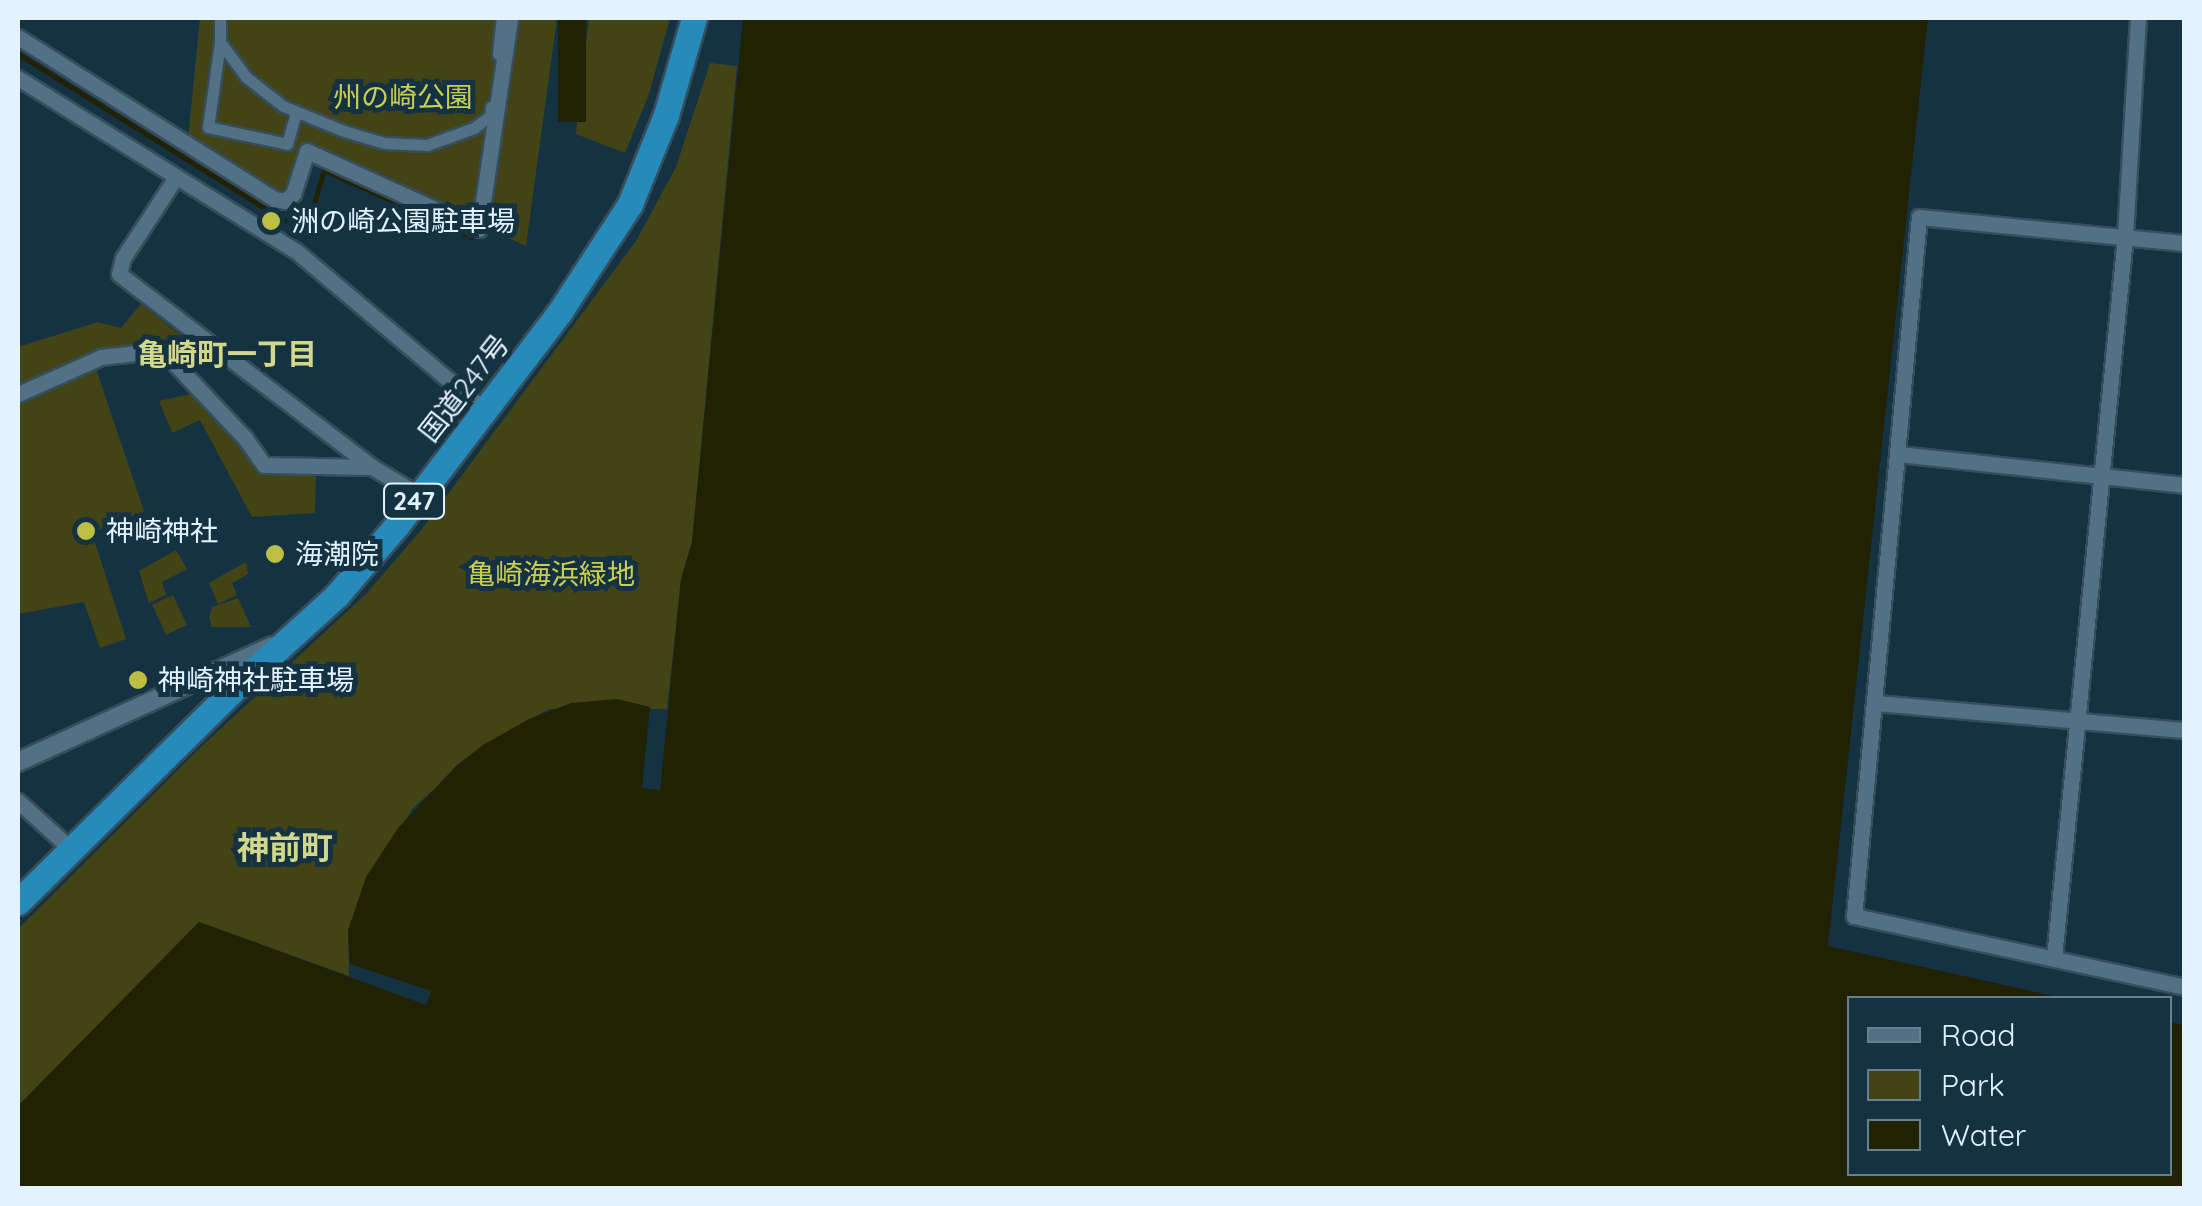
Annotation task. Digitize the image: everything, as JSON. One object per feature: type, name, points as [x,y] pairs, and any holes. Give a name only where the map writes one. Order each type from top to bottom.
[{"type":"highway","name":"国道247号","points":[[18,902],[337,595],[559,313],[630,204],[666,115],[694,18]]},
{"type":"street","points":[[220,18],[208,127],[288,144],[296,112]]},
{"type":"street","points":[[220,42],[246,77],[315,125],[394,144],[440,142],[474,128],[490,116],[502,18]]},
{"type":"street","points":[[18,37],[135,118],[280,201],[293,194],[307,150],[478,229],[510,18]]},
{"type":"street","points":[[2054,958],[2124,236],[2138,18]]},
{"type":"street","points":[[18,78],[296,251],[484,410]]},
{"type":"street","points":[[122,142],[135,118]]},
{"type":"street","points":[[176,177],[124,258],[120,274],[372,467],[418,495]]},
{"type":"street","points":[[2184,243],[1920,217],[1854,916],[2184,987]]},
{"type":"street","points":[[18,394],[101,357],[162,350],[245,438],[264,465],[372,467]]},
{"type":"street","points":[[1899,454],[2184,484]]},
{"type":"street","points":[[18,762],[286,640]]},
{"type":"street","points":[[1876,703],[2184,730]]},
{"type":"street","points":[[18,802],[72,850]]},
{"type":"green space","name":"州の崎公園","points":[[200,18],[557,18],[526,246],[302,144],[289,186],[277,193],[188,139]]},
{"type":"green space","points":[[589,18],[670,18],[649,94],[625,153],[576,134]]},
{"type":"green space","name":"亀崎海浜緑地","points":[[710,63],[737,66],[692,542],[681,579],[667,709],[549,709],[483,745],[412,809],[348,930],[349,976],[199,922],[18,1106],[18,929],[203,745],[366,594],[422,529],[636,241],[676,167]]},
{"type":"green space","points":[[141,304],[192,344],[177,353],[145,345],[18,386],[18,347],[98,322],[121,328]]},
{"type":"green space","name":"神崎神社","points":[[96,369],[144,511],[92,533],[126,639],[100,648],[84,602],[18,614],[18,405]]},
{"type":"green space","points":[[195,393],[263,473],[316,474],[315,513],[252,517],[200,420],[172,433],[159,401]]},
{"type":"green space","points":[[176,550],[187,569],[162,582],[166,595],[149,603],[139,571]]},
{"type":"green space","points":[[246,562],[248,574],[232,583],[237,595],[218,604],[209,583]]},
{"type":"green space","points":[[173,595],[187,625],[166,635],[152,605]]},
{"type":"green space","points":[[238,598],[251,627],[212,627],[212,607]]},
{"type":"water","points":[[558,18],[586,18],[586,122],[558,122]]},
{"type":"water","points":[[743,18],[1928,18],[1828,946],[2054,996],[1847,996],[1847,1176],[2172,1176],[2172,1022],[2184,1025],[2184,1188],[18,1188],[18,1106],[199,922],[426,1005],[431,991],[350,964],[348,930],[366,877],[398,828],[456,766],[483,745],[529,719],[571,703],[617,699],[650,707],[642,788],[660,790],[681,579],[692,542]]},
{"type":"waterway","points":[[18,54],[284,220]]},
{"type":"waterway","points":[[302,228],[306,231],[324,170],[472,237]]},
{"type":"place","name":"洲の崎公園駐車場","points":[[271,221]]},
{"type":"place","name":"神崎神社","points":[[86,531]]},
{"type":"place","name":"海潮院","points":[[275,554]]},
{"type":"place","name":"神崎神社駐車場","points":[[138,680]]},
{"type":"district","name":"亀崎町一丁目","points":[[227,354]]},
{"type":"district","name":"神前町","points":[[285,847]]}]
